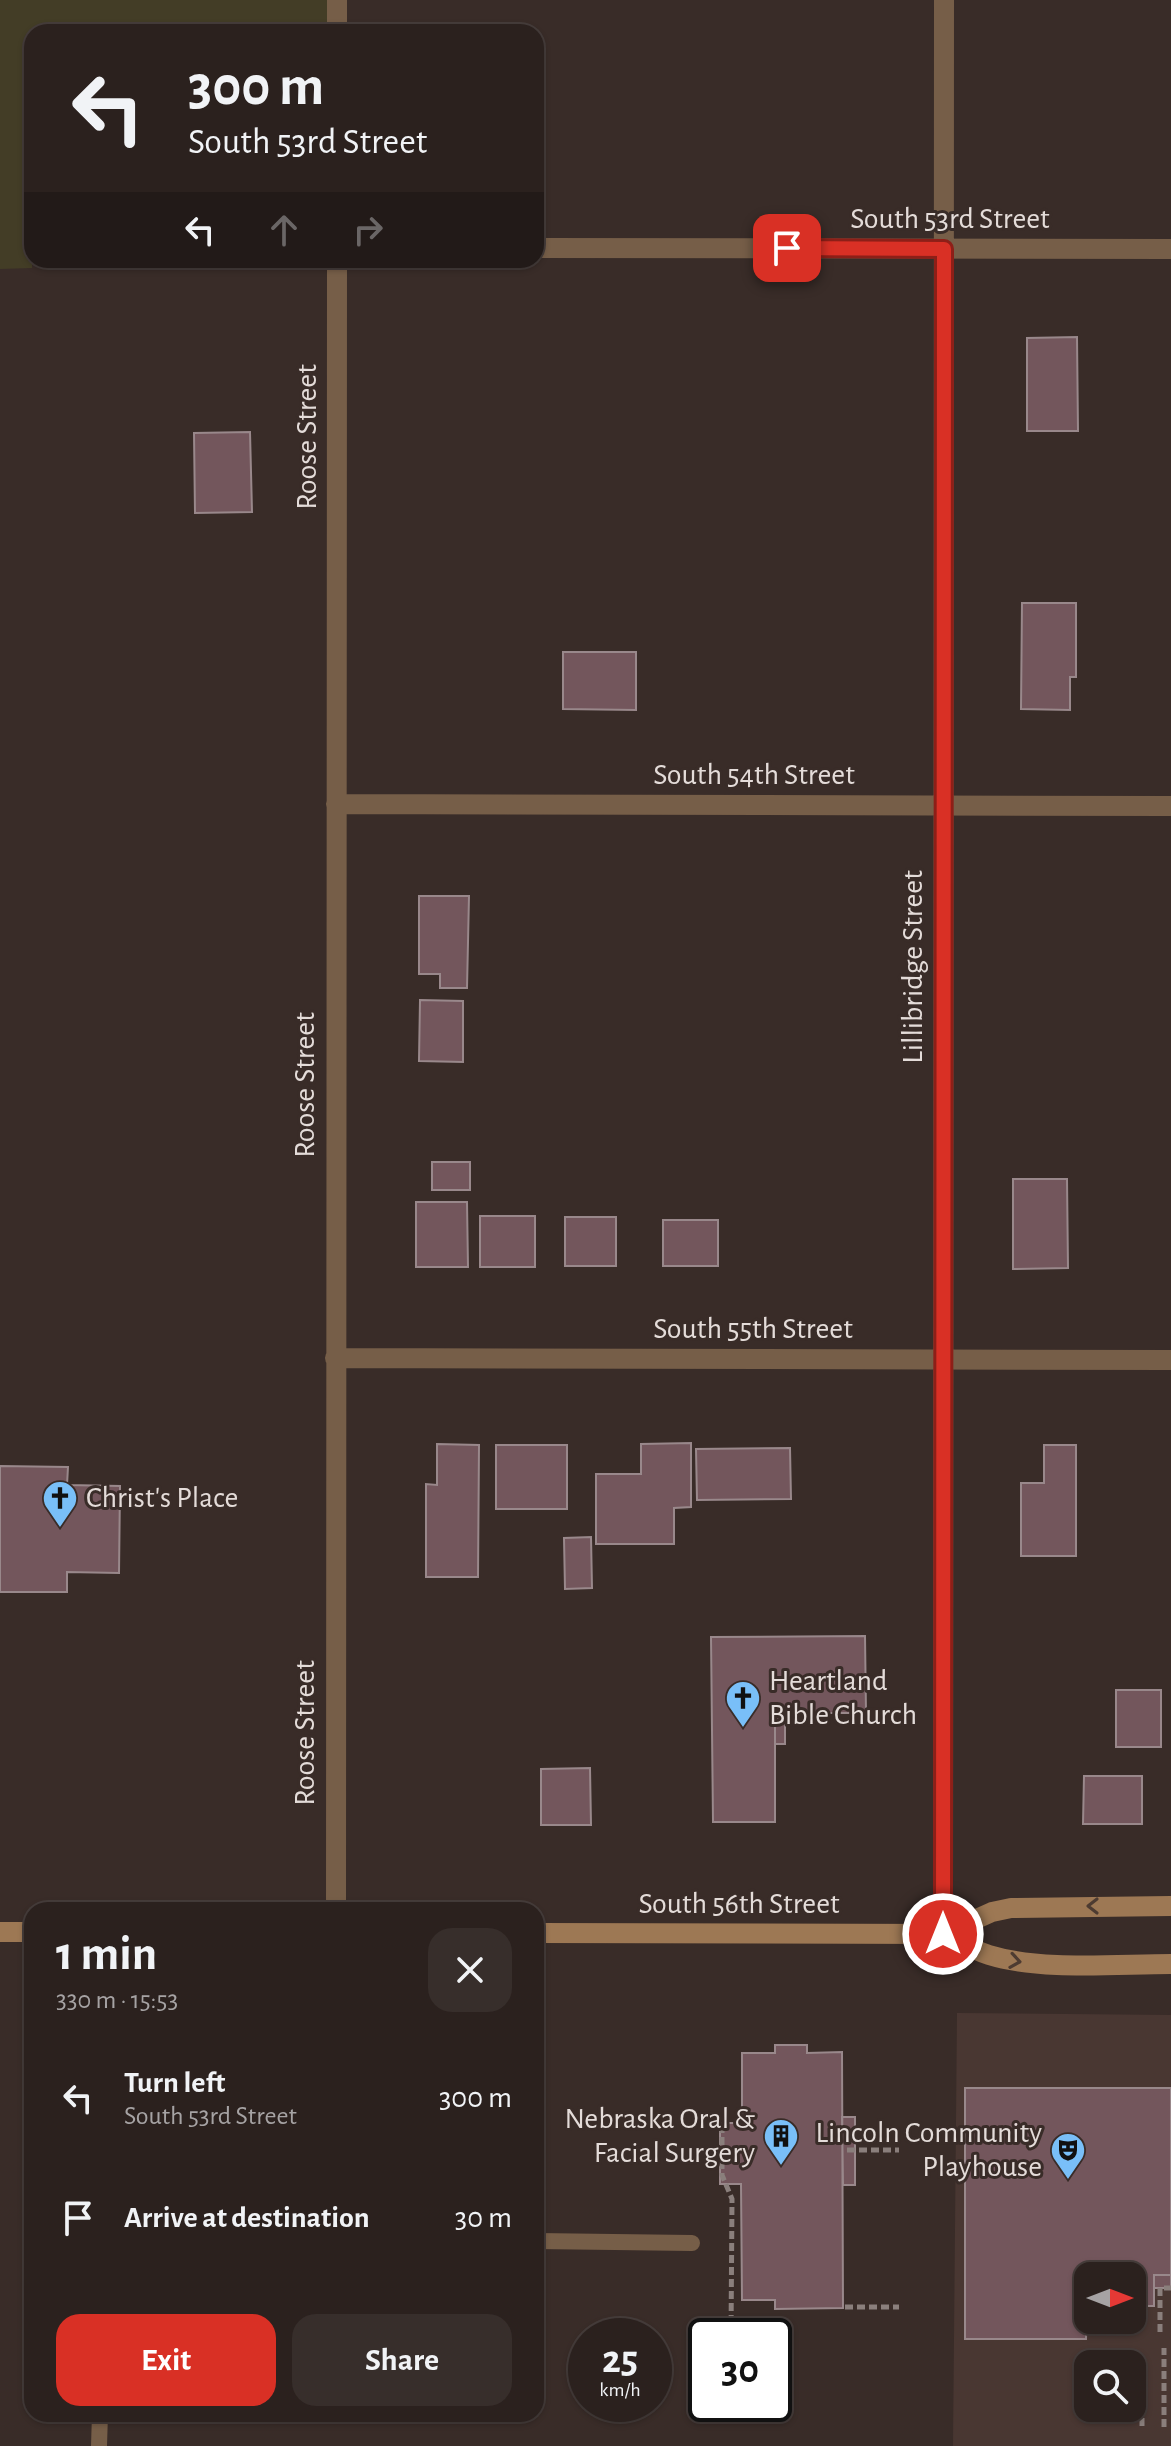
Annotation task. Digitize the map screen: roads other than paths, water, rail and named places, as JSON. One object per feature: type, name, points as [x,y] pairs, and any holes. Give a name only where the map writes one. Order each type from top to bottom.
[{"type":"main road","name":"South 56th Street","points":[[544,1933],[943,1934],[992,1912],[1011,1908],[1171,1906]]},
{"type":"main road","points":[[0,1932],[24,1932]]},
{"type":"main road","name":"South 56th Street","points":[[943,1934],[986,1954],[1011,1961],[1171,1964]]},
{"type":"street","points":[[337,0],[337,24]]},
{"type":"street","name":"Lillibridge Street","points":[[943,1934],[944,0]]},
{"type":"street","name":"South 53rd Street","points":[[544,248],[1171,249]]},
{"type":"street","name":"Roose Street","points":[[336,1902],[337,268]]},
{"type":"street","name":"South 54th Street","points":[[336,804],[1171,806]]},
{"type":"street","name":"South 55th Street","points":[[335,1358],[1171,1360]]},
{"type":"lane","points":[[544,2241],[692,2243]]},
{"type":"lane","points":[[99,2446],[100,2422]]},
{"type":"place","name":"Christ's Place","points":[[60,1529]]},
{"type":"place","name":"Heartland Bible Church","points":[[743,1729]]},
{"type":"place","name":"Nebraska Oral & Facial Surgery","points":[[781,2167]]},
{"type":"place","name":"Lincoln Community Playhouse","points":[[1068,2181]]}]
